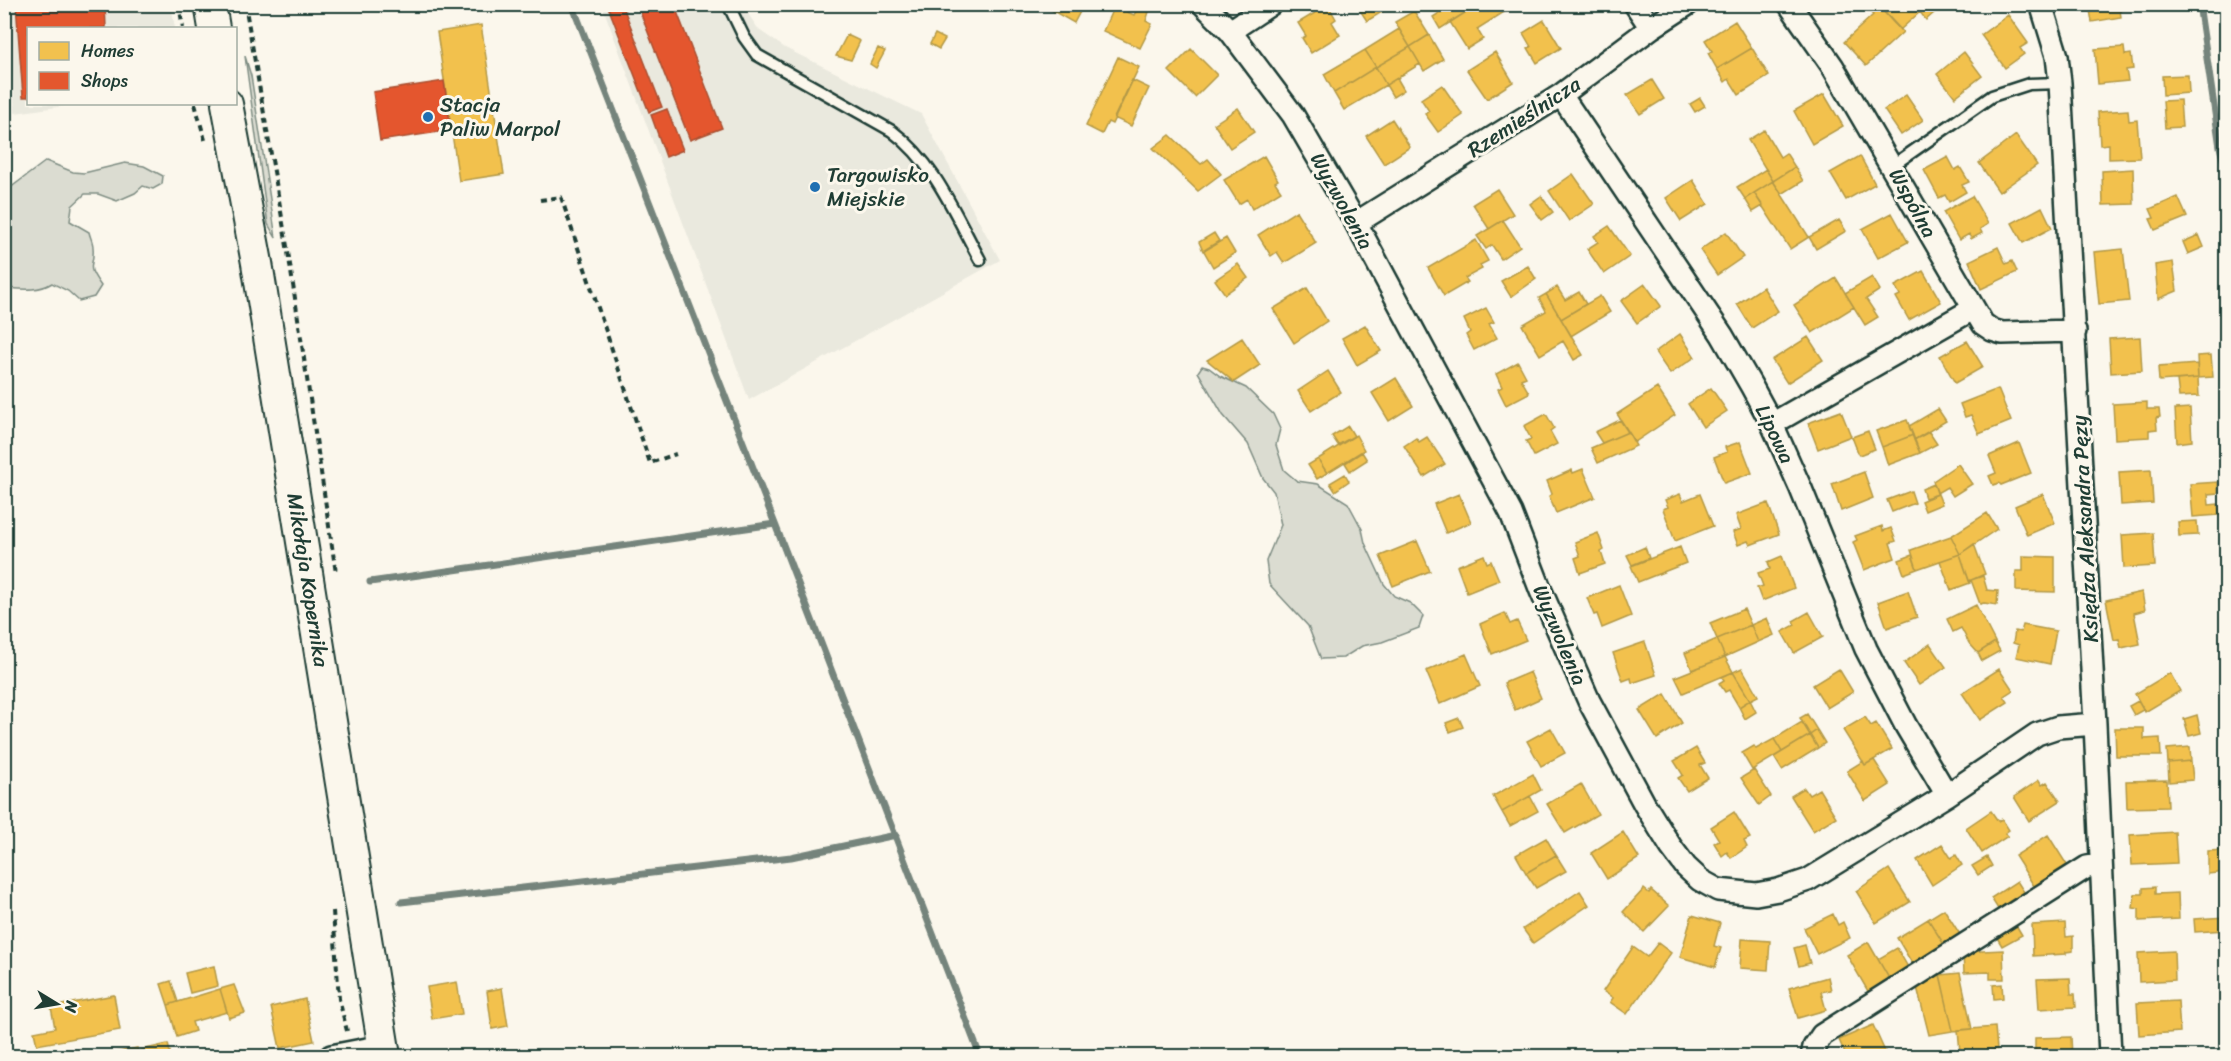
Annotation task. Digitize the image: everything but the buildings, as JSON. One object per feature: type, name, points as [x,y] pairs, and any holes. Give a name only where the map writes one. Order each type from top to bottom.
[{"type":"main road","points":[[210,4],[214,27]]},
{"type":"main road","name":"Mikołaja Kopernika","points":[[227,105],[259,274],[384,1051]]},
{"type":"street","name":"Wyzwolenia","points":[[1203,4],[1230,31],[1293,115],[1356,223],[1511,513],[1541,591],[1589,701],[1645,805],[1686,867],[1700,880],[1718,890],[1756,894],[1778,890],[1808,880],[1947,795],[2037,734],[2058,727],[2096,724]]},
{"type":"street","points":[[1230,31],[1271,4]]},
{"type":"street","points":[[1635,4],[1651,28]]},
{"type":"street","name":"Rzemieślnicza","points":[[1356,223],[1562,95],[1651,28],[1688,4]]},
{"type":"street","name":"Wspólna","points":[[1789,4],[1833,67],[1983,324],[2002,333],[2075,331]]},
{"type":"street","name":"Księdza Aleksandra Pęzy","points":[[2041,4],[2057,56],[2060,83],[2096,724],[2110,1056]]},
{"type":"street","name":"Lipowa","points":[[1562,95],[1722,335],[1772,424],[1866,649],[1906,726],[1947,795]]},
{"type":"street","points":[[1772,424],[1973,309]]},
{"type":"street","points":[[1812,1056],[1814,1047],[1822,1035],[2086,867],[2101,865]]},
{"type":"street","points":[[331,1056],[384,1051]]},
{"type":"lane","points":[[728,4],[744,37],[756,55],[892,131],[909,144],[940,186],[980,260]]},
{"type":"lane","points":[[1892,166],[1992,96],[2029,84],[2060,83]]},
{"type":"path","points":[[179,4],[183,27]]},
{"type":"path","points":[[245,4],[289,258],[337,584]]},
{"type":"path","points":[[540,200],[561,197],[650,463],[676,454]]},
{"type":"shaded area","points":[[7,5],[171,5],[175,27],[27,27],[27,105],[71,105],[15,113]]},
{"type":"shaded area","name":"Targowisko Miejskie","points":[[602,5],[742,5],[759,30],[785,48],[921,114],[1000,260],[749,400]]},
{"type":"shaded area","points":[[245,56],[251,76],[276,238],[268,224]]},
{"type":"shaded area","points":[[46,161],[73,172],[84,173],[125,163],[144,166],[163,176],[162,184],[153,189],[143,186],[135,193],[117,201],[98,194],[85,194],[72,206],[70,221],[89,232],[93,243],[91,266],[101,286],[94,297],[79,301],[68,291],[52,283],[35,289],[5,288],[5,188],[10,188]]},
{"type":"shaded area","points":[[1202,366],[1246,388],[1273,414],[1280,429],[1276,445],[1284,470],[1297,481],[1318,484],[1348,503],[1362,529],[1365,543],[1384,584],[1394,596],[1410,603],[1423,616],[1419,628],[1382,642],[1362,646],[1343,658],[1321,659],[1308,626],[1269,584],[1266,561],[1281,525],[1274,492],[1263,478],[1248,444],[1223,415],[1198,372]]},
{"type":"waterway","points":[[572,4],[980,1056]]},
{"type":"waterway","points":[[2199,4],[2220,147],[2226,171]]},
{"type":"waterway","points":[[370,582],[775,524]]},
{"type":"waterway","points":[[401,902],[791,857],[896,835]]},
{"type":"place","name":"Stacja Paliw Marpol","points":[[428,117]]},
{"type":"place","name":"Targowisko Miejskie","points":[[815,187]]}]
